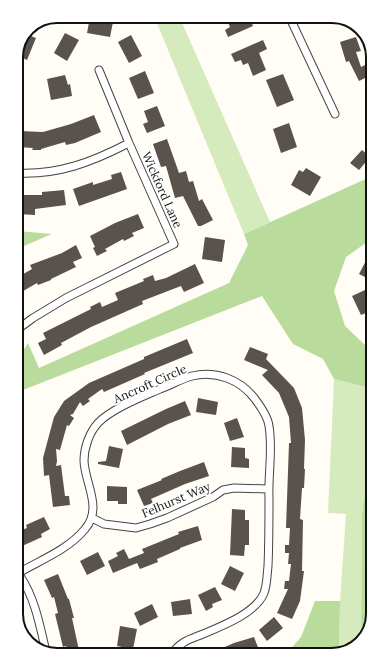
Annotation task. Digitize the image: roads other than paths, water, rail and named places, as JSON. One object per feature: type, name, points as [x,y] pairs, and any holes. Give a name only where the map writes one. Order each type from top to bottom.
[{"type":"street","points":[[292,23],[336,114]]},
{"type":"street","name":"Wickford Lane","points":[[23,325],[66,298],[174,244],[100,70]]},
{"type":"street","points":[[23,173],[36,174],[56,171],[102,157],[130,143]]},
{"type":"street","name":"Ancroft Circle","points":[[92,518],[91,491],[84,461],[85,450],[89,436],[97,424],[108,414],[164,387],[193,376],[210,375],[225,377],[237,382],[250,392],[262,408],[269,425],[270,446],[268,489],[268,558],[267,581],[264,593],[257,604],[244,614],[218,628],[176,646],[175,648]]},
{"type":"street","name":"Felhurst Way","points":[[92,518],[104,524],[136,528],[166,518],[213,497],[223,490],[234,488],[268,489]]},
{"type":"street","points":[[23,570],[64,547],[78,537],[92,518]]},
{"type":"street","points":[[23,580],[27,586],[39,620],[45,645]]}]
